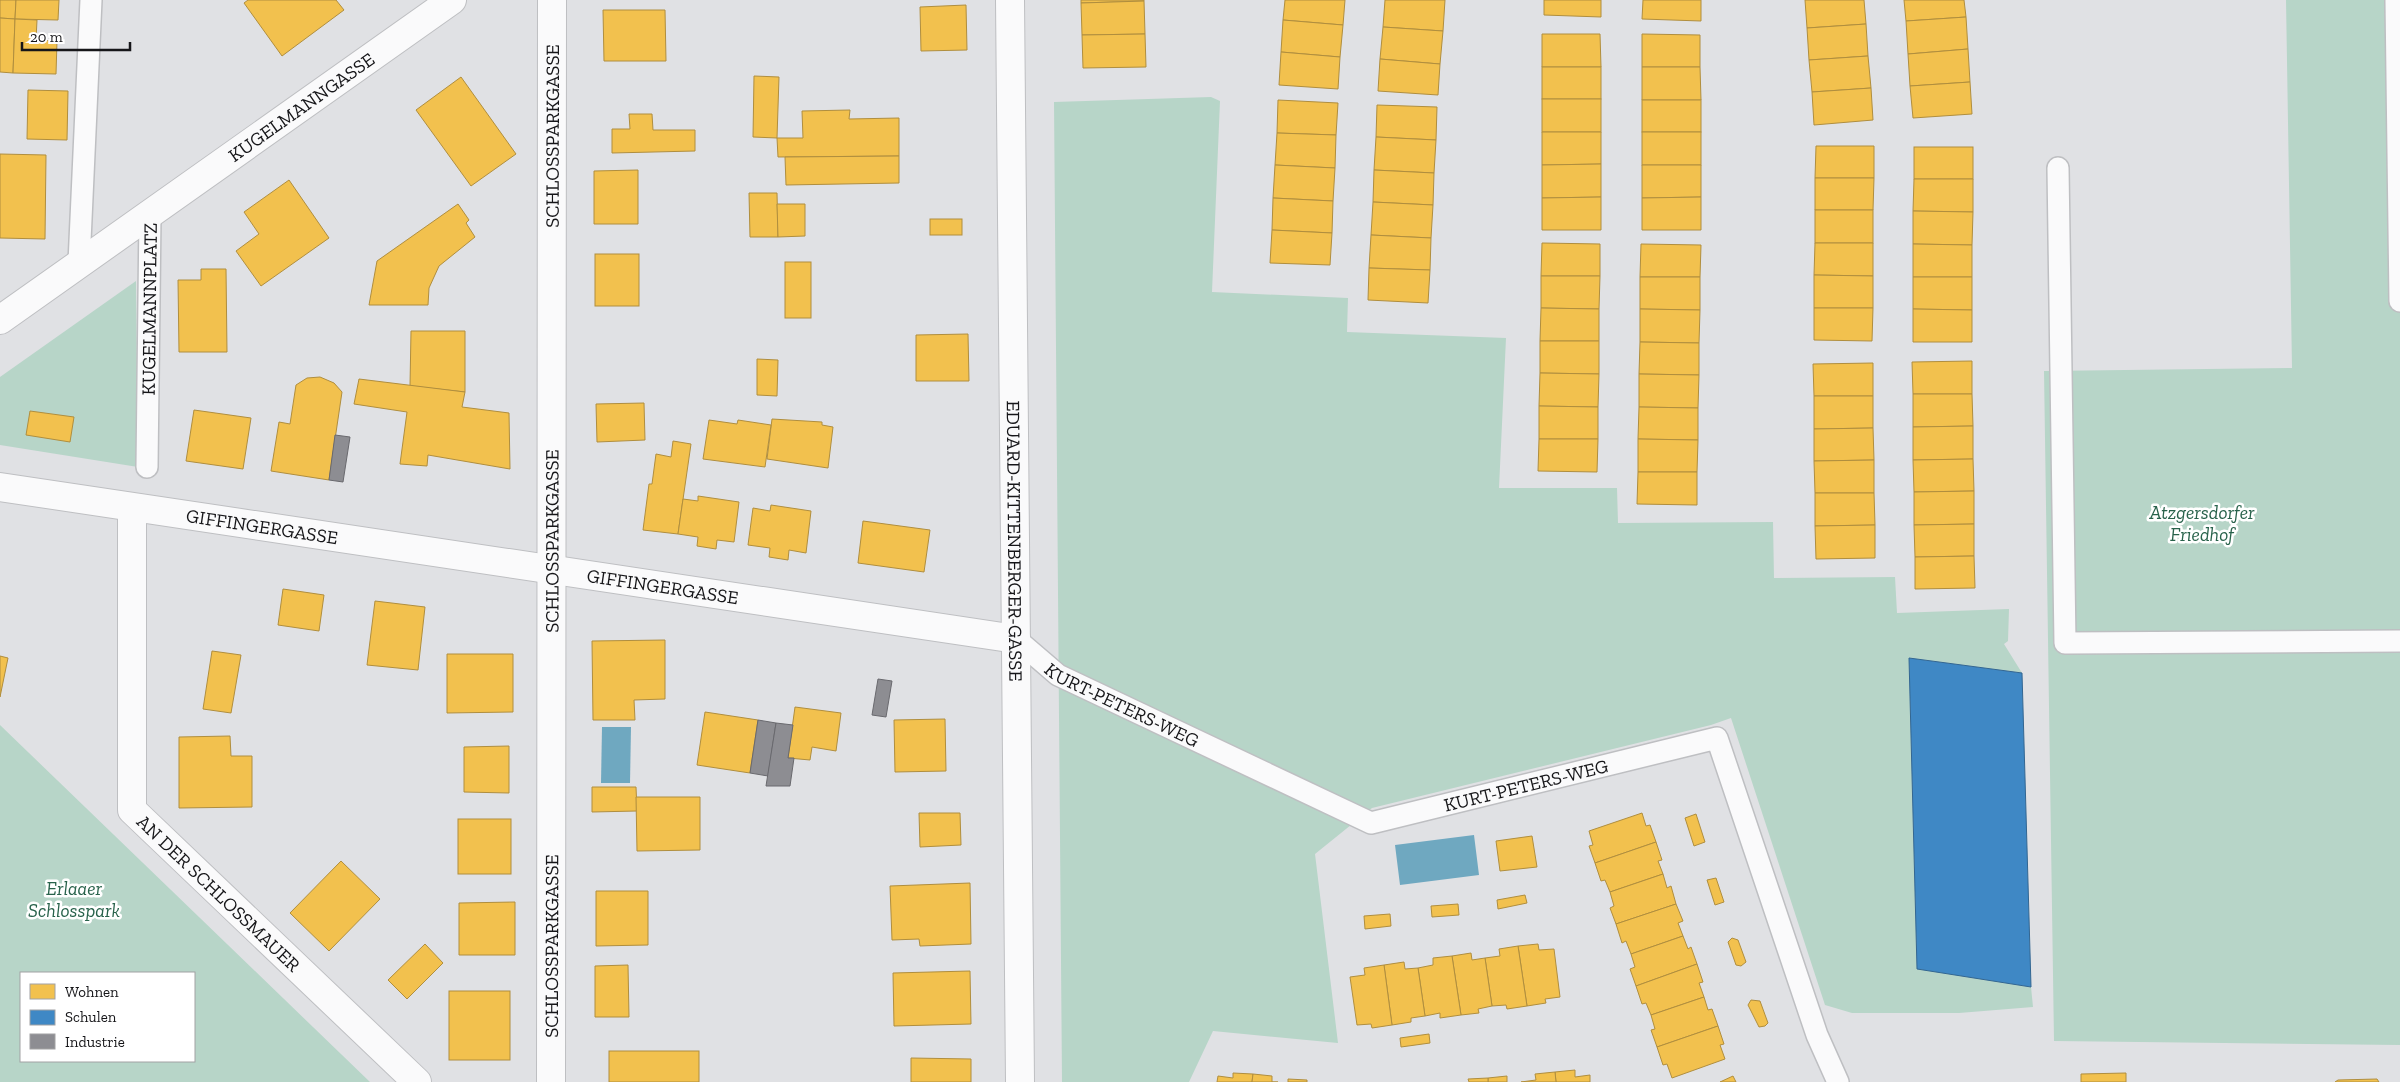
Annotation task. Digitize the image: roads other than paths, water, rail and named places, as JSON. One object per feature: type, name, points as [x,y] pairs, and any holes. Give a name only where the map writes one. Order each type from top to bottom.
[{"type":"street","name":"KUGELMANNGASSE","points":[[150,215],[452,0]]},
{"type":"street","name":"SCHLOSSPARKGASSE","points":[[551,1082],[553,570],[552,0]]},
{"type":"street","name":"EDUARD-KITTENBERGER-GASSE","points":[[1010,0],[1020,1082]]},
{"type":"street","name":"KUGELMANNPLATZ","points":[[0,320],[78,263],[150,215]]},
{"type":"street","points":[[0,487],[132,508]]},
{"type":"street","name":"GIFFINGERGASSE","points":[[132,508],[1016,639]]},
{"type":"street","name":"AN DER SCHLOSSMAUER","points":[[132,508],[132,810],[417,1082]]},
{"type":"lane","points":[[78,263],[91,0]]},
{"type":"lane","points":[[2396,0],[2400,301]]},
{"type":"lane","points":[[2058,168],[2065,643],[2400,642]]},
{"type":"lane","name":"KUGELMANNPLATZ","points":[[147,467],[150,215]]},
{"type":"lane","name":"KURT-PETERS-WEG","points":[[1016,639],[1058,675],[1371,823],[1717,738],[1817,1035],[1838,1082]]},
{"type":"water","points":[[602,727],[631,727],[630,783],[601,783]]},
{"type":"water","points":[[1474,835],[1479,875],[1400,885],[1395,845]]},
{"type":"park label","name":"Atzgersdorfer Friedhof","points":[[2202,523]]},
{"type":"park label","name":"Erlaaer Schlosspark","points":[[74,899]]}]
